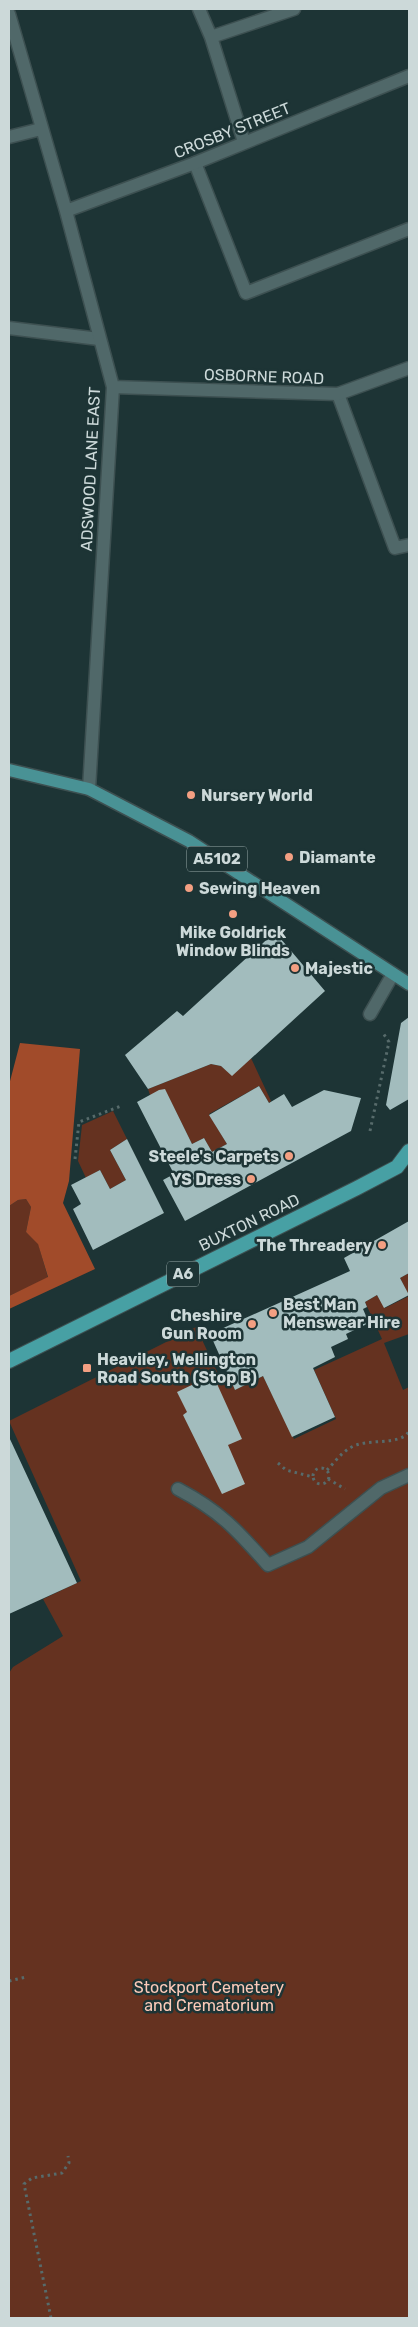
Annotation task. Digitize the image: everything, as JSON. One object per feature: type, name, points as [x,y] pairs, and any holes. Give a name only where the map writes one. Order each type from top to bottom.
[{"type":"highway","name":"BUXTON ROAD","points":[[9,1361],[403,1166],[409,1152]]},
{"type":"main road","name":"A5102","points":[[9,770],[89,790],[189,841],[409,984]]},
{"type":"street","points":[[199,9],[211,37],[244,142]]},
{"type":"street","points":[[211,37],[294,9]]},
{"type":"street","name":"ADSWOOD LANE EAST","points":[[9,14],[66,211],[113,387],[89,790]]},
{"type":"street","name":"CROSBY STREET","points":[[66,211],[195,163],[409,76]]},
{"type":"street","points":[[9,138],[41,129]]},
{"type":"street","points":[[195,163],[246,293],[409,229]]},
{"type":"street","points":[[9,328],[99,339]]},
{"type":"street","name":"OSBORNE ROAD","points":[[113,387],[338,394],[409,368]]},
{"type":"street","points":[[338,394],[395,548],[409,545]]},
{"type":"street","points":[[370,1014],[393,974]]},
{"type":"street","points":[[178,1489],[207,1505],[239,1531],[268,1566],[308,1546],[381,1488],[409,1475]]},
{"type":"path","points":[[370,1014],[389,1042],[370,1131]]},
{"type":"path","points":[[75,1159],[79,1122],[121,1106]]},
{"type":"path","points":[[327,1470],[349,1448],[377,1440],[403,1438],[409,1431]]},
{"type":"path","points":[[278,1464],[286,1470],[313,1477],[317,1483],[323,1484],[329,1478],[327,1470]]},
{"type":"path","points":[[313,1477],[317,1468],[327,1470]]},
{"type":"path","points":[[9,1981],[26,1977]]},
{"type":"path","points":[[52,2318],[24,2184],[32,2178],[62,2173],[69,2163],[68,2156]]},
{"type":"green space","points":[[251,1058],[271,1101],[269,1103],[259,1086],[209,1114],[227,1144],[212,1152],[204,1138],[192,1144],[165,1090],[150,1095],[148,1089],[211,1064],[221,1066],[232,1075]]},
{"type":"green space","points":[[113,1111],[127,1139],[110,1150],[126,1180],[110,1189],[100,1170],[86,1178],[78,1161],[82,1125]]},
{"type":"green space","points":[[26,1199],[31,1207],[26,1232],[38,1243],[48,1278],[9,1296],[9,1206],[18,1200]]},
{"type":"green space","points":[[409,1273],[409,1296],[400,1278]]},
{"type":"green space","name":"Stockport Cemetery and Crematorium","points":[[377,1295],[385,1308],[409,1296],[409,1334],[384,1343],[403,1390],[409,1387],[409,2318],[9,2318],[9,1673],[13,1667],[63,1636],[43,1599],[81,1581],[9,1421],[196,1327],[220,1378],[228,1374],[235,1390],[263,1376],[294,1439],[336,1419],[314,1370],[382,1339],[365,1302]]},
{"type":"shaded area","points":[[20,1043],[80,1049],[69,1181],[63,1203],[95,1269],[9,1309],[9,1296],[48,1277],[38,1244],[26,1232],[31,1207],[26,1199],[18,1200],[9,1206],[9,1085]]},
{"type":"building","points":[[275,932],[325,991],[232,1076],[221,1066],[211,1064],[148,1089],[125,1055],[177,1011],[183,1016]]},
{"type":"building","points":[[409,1017],[409,1099],[390,1110],[386,1105],[401,1023]]},
{"type":"building","points":[[259,1086],[269,1103],[284,1094],[292,1107],[324,1090],[361,1098],[351,1131],[185,1221],[163,1180],[174,1174],[137,1102],[159,1090],[165,1089],[192,1144],[204,1138],[212,1152],[227,1144],[209,1115]]},
{"type":"building","points":[[127,1139],[164,1213],[93,1250],[73,1209],[81,1204],[71,1185],[100,1170],[110,1189],[126,1180],[110,1150]]},
{"type":"building","points":[[409,1221],[409,1273],[400,1278],[409,1295],[384,1308],[377,1295],[365,1302],[367,1307],[363,1309],[369,1323],[346,1334],[348,1339],[331,1347],[335,1357],[313,1368],[335,1417],[292,1437],[263,1376],[235,1390],[210,1334],[350,1271],[344,1258]]},
{"type":"building","points":[[213,1375],[242,1439],[228,1445],[245,1484],[222,1494],[183,1415],[187,1412],[177,1392]]},
{"type":"building","points":[[9,1437],[77,1583],[9,1614]]},
{"type":"place","name":"Nursery World","points":[[191,795]]},
{"type":"place","name":"Diamante","points":[[289,857]]},
{"type":"place","name":"Sewing Heaven","points":[[189,888]]},
{"type":"place","name":"Mike Goldrick Window Blinds","points":[[233,914]]},
{"type":"place","name":"Majestic","points":[[295,968]]},
{"type":"place","name":"Steele's Carpets","points":[[289,1156]]},
{"type":"place","name":"YS Dress","points":[[251,1179]]},
{"type":"place","name":"The Threadery","points":[[382,1245]]},
{"type":"place","name":"Best Man Menswear Hire","points":[[273,1313]]},
{"type":"place","name":"Cheshire Gun Room","points":[[252,1324]]},
{"type":"place","name":"Heaviley, Wellington Road South (Stop B)","points":[[87,1368]]}]
